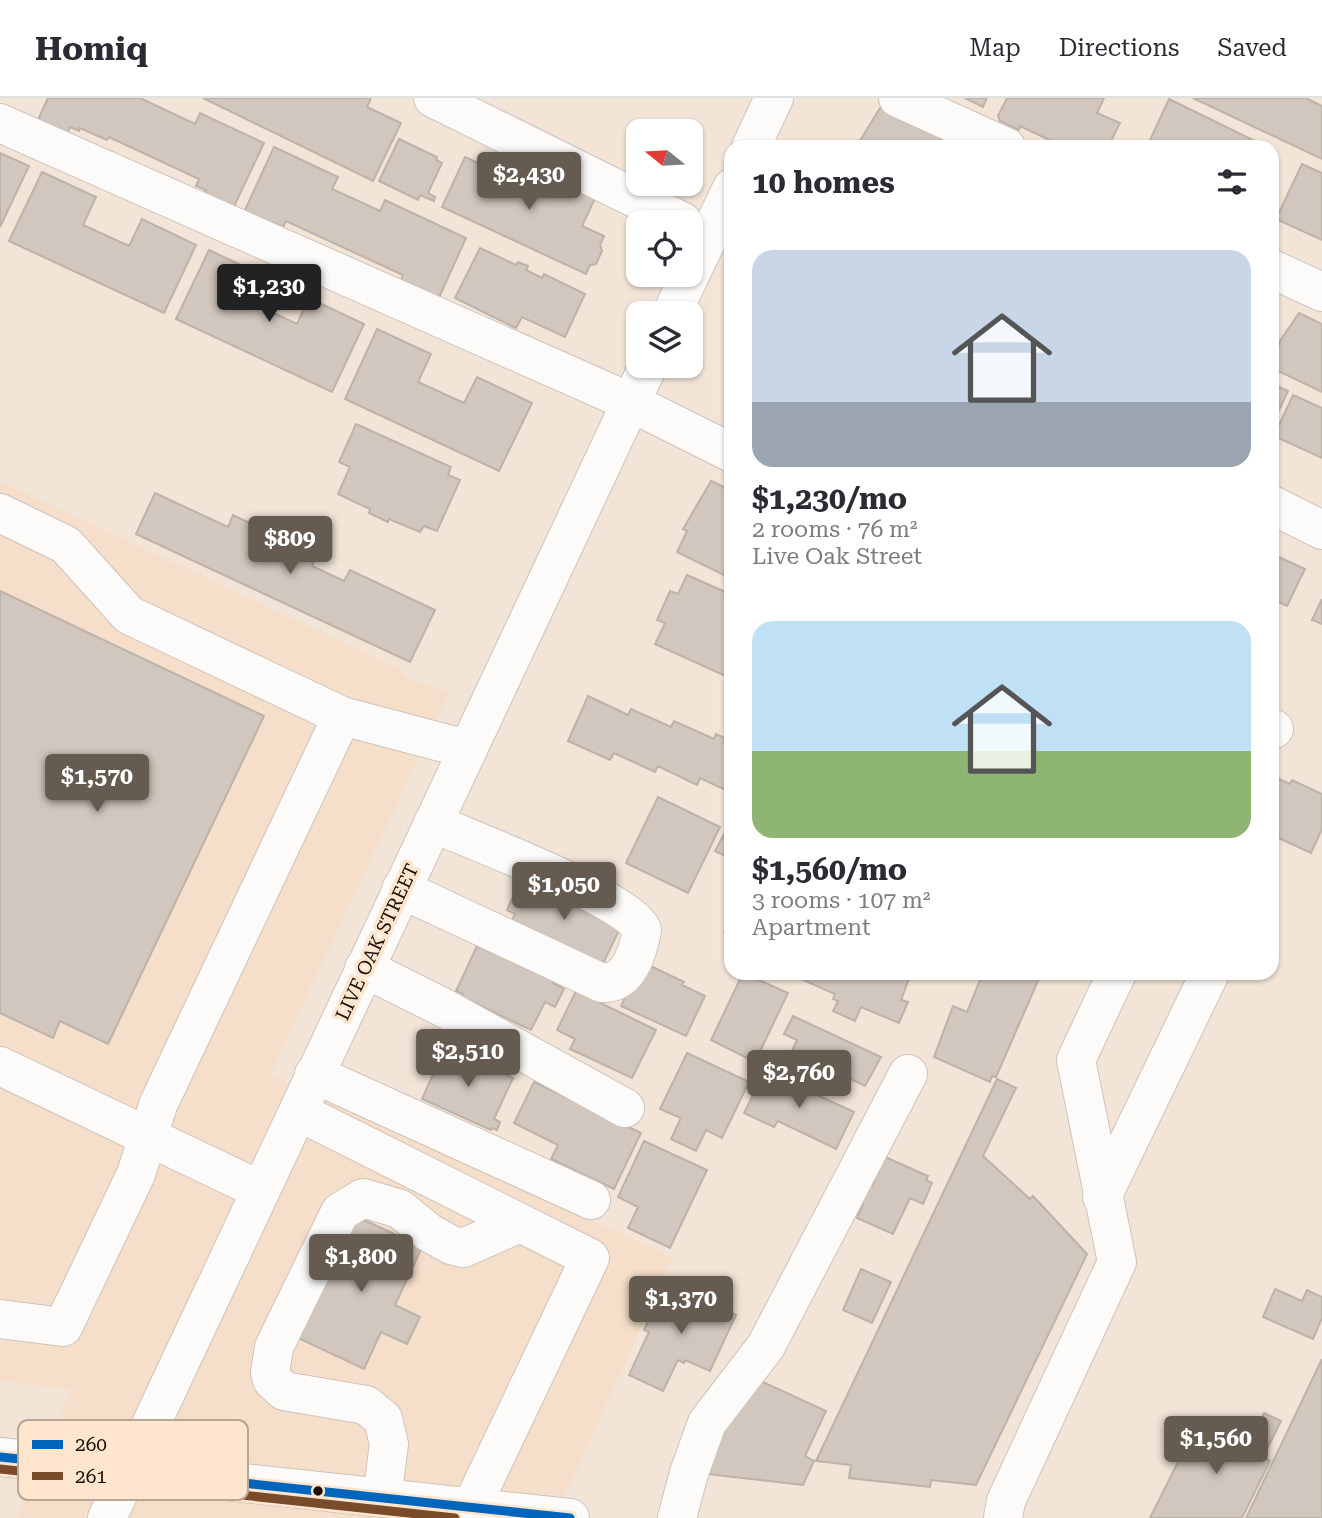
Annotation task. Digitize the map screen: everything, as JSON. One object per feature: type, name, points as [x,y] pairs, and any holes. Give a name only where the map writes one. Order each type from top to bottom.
[{"type":"street","points":[[433,98],[704,232],[724,201]]},
{"type":"street","points":[[754,140],[774,98]]},
{"type":"street","points":[[898,98],[991,140]]},
{"type":"street","points":[[0,122],[630,402],[724,449]]},
{"type":"street","points":[[1279,272],[1322,292]]},
{"type":"street","name":"LIVE OAK STREET","points":[[152,1420],[642,378]]},
{"type":"street","points":[[1279,508],[1322,530]]},
{"type":"street","points":[[0,513],[66,545],[129,615],[342,716],[467,750]]},
{"type":"street","points":[[0,1319],[63,1327],[136,1174],[158,1105],[342,716]]},
{"type":"street","points":[[401,889],[602,983],[613,984],[622,977],[637,953],[642,930],[632,917],[604,899],[433,822]]},
{"type":"street","points":[[364,968],[442,1007],[625,1108]]},
{"type":"street","points":[[1003,1518],[1006,1501],[1117,1262],[1076,1060],[1114,980]]},
{"type":"street","points":[[1102,1197],[1207,980]]},
{"type":"street","points":[[0,1066],[260,1190]]},
{"type":"street","points":[[314,1074],[591,1200]]},
{"type":"street","points":[[677,1518],[689,1473],[707,1423],[766,1346],[908,1074]]},
{"type":"street","points":[[299,1112],[590,1258],[471,1508]]},
{"type":"street","points":[[382,1498],[389,1444],[383,1419],[366,1405],[284,1391],[272,1380],[270,1373],[274,1347],[340,1212],[363,1198],[382,1202],[400,1209],[451,1245],[463,1248],[520,1223]]},
{"type":"street","points":[[0,1457],[18,1459]]},
{"type":"street","points":[[248,1484],[570,1518]]},
{"type":"street","name":"LIVE OAK STREET","points":[[107,1518],[115,1500]]},
{"type":"shaded area","points":[[0,481],[404,671],[402,676],[449,693],[270,1075],[673,1257],[555,1518],[16,1518],[24,1500],[248,1500],[248,1420],[58,1420],[71,1390],[0,1380]]},
{"type":"building","points":[[48,98],[140,98],[195,124],[200,113],[264,143],[229,217],[199,203],[206,190],[196,186],[199,179],[109,137],[107,140],[80,128],[79,131],[70,127],[64,140],[35,126]]},
{"type":"building","points":[[203,98],[371,98],[367,107],[401,123],[373,181]]},
{"type":"building","points":[[965,98],[987,98],[983,107]]},
{"type":"building","points":[[1007,98],[1104,98],[1097,113],[1120,123],[1112,140],[1049,140],[1020,126],[1019,130],[1000,121],[998,116]]},
{"type":"building","points":[[1193,98],[1306,98],[1322,106],[1322,159]]},
{"type":"building","points":[[1169,99],[1253,140],[1150,140]]},
{"type":"building","points":[[885,100],[945,128],[940,139],[942,140],[860,140]]},
{"type":"building","points":[[399,139],[437,157],[436,160],[442,163],[428,193],[435,197],[434,201],[420,195],[418,200],[379,181]]},
{"type":"building","points":[[274,147],[338,177],[332,189],[380,211],[385,200],[466,238],[432,313],[400,282],[403,275],[286,221],[283,227],[275,223],[268,237],[239,223]]},
{"type":"building","points":[[0,153],[29,166],[0,227]]},
{"type":"building","points":[[465,157],[518,181],[520,178],[531,183],[526,193],[533,196],[546,170],[597,194],[582,226],[604,236],[600,245],[602,251],[596,264],[590,265],[586,274],[442,207]]},
{"type":"building","points":[[1302,164],[1322,173],[1322,240],[1279,220],[1279,213]]},
{"type":"building","points":[[42,172],[96,197],[83,225],[129,246],[142,219],[196,245],[164,313],[9,241]]},
{"type":"building","points":[[480,248],[516,265],[518,262],[528,266],[526,270],[542,278],[544,274],[585,294],[565,337],[522,317],[516,328],[455,298]]},
{"type":"building","points":[[209,250],[264,276],[252,303],[297,324],[309,298],[364,324],[332,392],[176,319]]},
{"type":"building","points":[[1299,313],[1322,324],[1322,392],[1279,371],[1280,341]]},
{"type":"building","points":[[377,329],[431,354],[418,382],[464,403],[477,377],[532,403],[499,471],[345,399]]},
{"type":"building","points":[[1279,387],[1288,391],[1279,410]]},
{"type":"building","points":[[1293,395],[1322,408],[1322,458],[1279,438],[1279,425]]},
{"type":"building","points":[[356,424],[451,467],[448,475],[460,480],[437,531],[424,526],[420,532],[389,519],[388,522],[369,513],[370,509],[338,494],[350,467],[339,462]]},
{"type":"building","points":[[711,481],[724,487],[724,575],[677,552],[687,531],[683,529]]},
{"type":"building","points":[[155,493],[228,527],[233,515],[317,555],[312,566],[344,581],[350,570],[435,610],[410,662],[136,534]]},
{"type":"building","points":[[1279,557],[1305,569],[1287,606],[1279,602]]},
{"type":"building","points":[[687,575],[724,591],[724,675],[655,644],[665,623],[657,620],[670,591],[678,594]]},
{"type":"building","points":[[0,591],[264,716],[108,1044],[60,1021],[53,1038],[0,1013]]},
{"type":"building","points":[[1322,599],[1322,624],[1312,620]]},
{"type":"building","points":[[588,696],[628,715],[631,709],[671,727],[674,721],[714,739],[716,734],[724,738],[724,789],[700,778],[697,785],[658,766],[655,772],[614,753],[610,760],[568,741]]},
{"type":"building","points":[[1279,779],[1290,784],[1292,780],[1322,794],[1322,829],[1311,853],[1279,838]]},
{"type":"building","points":[[658,797],[720,827],[688,893],[626,863]]},
{"type":"building","points":[[724,834],[724,855],[715,851]]},
{"type":"building","points":[[534,875],[624,920],[600,970],[509,927],[515,914],[507,910],[519,884],[528,888]]},
{"type":"building","points":[[477,946],[555,981],[553,983],[564,989],[555,1007],[545,1002],[531,1030],[462,997],[463,994],[456,991]]},
{"type":"building","points":[[642,962],[684,982],[682,985],[705,996],[686,1036],[621,1006]]},
{"type":"building","points":[[740,980],[759,980],[788,993],[755,1062],[711,1040]]},
{"type":"building","points":[[803,980],[908,980],[901,1000],[908,1002],[899,1023],[861,1007],[855,1021],[833,1011],[838,1001],[833,999],[835,994]]},
{"type":"building","points":[[980,980],[1038,980],[996,1077],[992,1076],[990,1082],[934,1057],[953,1006],[967,1012]]},
{"type":"building","points":[[576,991],[656,1030],[632,1078],[570,1049],[575,1039],[557,1030]]},
{"type":"building","points":[[793,1016],[881,1057],[865,1086],[792,1051],[797,1040],[784,1034]]},
{"type":"building","points":[[445,1047],[513,1078],[494,1119],[500,1122],[497,1130],[491,1130],[422,1099]]},
{"type":"building","points":[[687,1053],[749,1082],[722,1138],[706,1130],[696,1151],[671,1139],[681,1118],[660,1109]]},
{"type":"building","points":[[765,1071],[854,1112],[836,1149],[778,1121],[774,1127],[744,1113]]},
{"type":"building","points":[[997,1079],[1016,1088],[983,1156],[1030,1199],[1033,1196],[1087,1254],[976,1485],[931,1480],[930,1487],[849,1478],[851,1465],[816,1461]]},
{"type":"building","points":[[534,1082],[641,1133],[614,1189],[551,1159],[558,1145],[514,1123]]},
{"type":"building","points":[[644,1141],[707,1170],[670,1248],[628,1228],[638,1207],[618,1197]]},
{"type":"building","points":[[885,1157],[928,1176],[926,1180],[932,1183],[923,1204],[910,1198],[893,1234],[857,1218],[863,1205],[858,1202],[866,1183],[872,1186]]},
{"type":"building","points":[[351,1214],[422,1247],[395,1305],[420,1317],[407,1344],[381,1332],[364,1369],[294,1336]]},
{"type":"building","points":[[861,1269],[891,1282],[872,1323],[843,1310]]},
{"type":"building","points":[[666,1282],[736,1315],[710,1371],[685,1360],[684,1363],[678,1360],[663,1391],[629,1375],[649,1332],[644,1330]]},
{"type":"building","points":[[1275,1289],[1302,1301],[1307,1290],[1322,1297],[1322,1318],[1313,1339],[1263,1317]]},
{"type":"building","points":[[1322,1359],[1322,1518],[1246,1518]]},
{"type":"building","points":[[752,1377],[826,1411],[805,1456],[814,1461],[803,1485],[706,1474],[726,1410]]},
{"type":"building","points":[[1264,1413],[1281,1421],[1263,1457],[1270,1461],[1242,1518],[1150,1518],[1196,1426],[1246,1450]]},
{"type":"transit line","name":"260","points":[[0,1457],[18,1459]]},
{"type":"transit line","name":"261","points":[[0,1469],[18,1471]]},
{"type":"transit line","name":"260","points":[[248,1484],[570,1518]]},
{"type":"transit line","name":"261","points":[[248,1496],[455,1518]]}]
